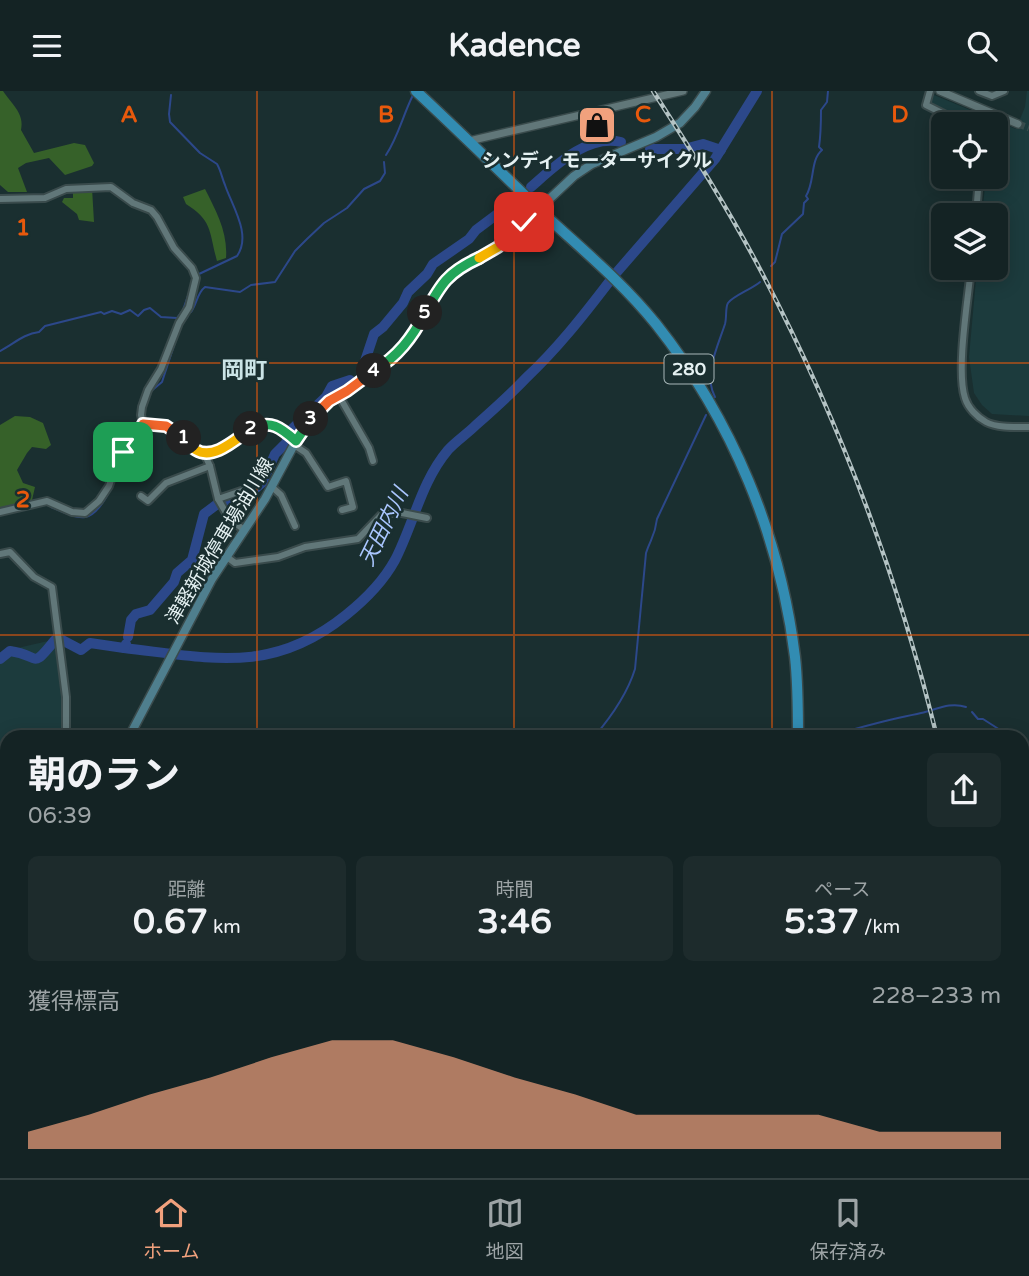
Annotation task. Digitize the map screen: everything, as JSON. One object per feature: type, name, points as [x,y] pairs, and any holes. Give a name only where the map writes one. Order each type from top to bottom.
[{"type":"highway","name":"280","points":[[416,91],[612,276],[655,323],[700,386],[734,446],[760,509],[781,580],[795,658],[798,730]]},
{"type":"main road","name":"津軽新城停車場油川線","points":[[134,730],[212,579],[272,487],[292,438],[314,414],[388,362],[405,346],[440,286],[450,274],[498,247],[574,176],[592,164],[656,137],[680,123],[706,91]]},
{"type":"street","points":[[469,141],[683,91]]},
{"type":"street","points":[[930,91],[926,105],[940,112]]},
{"type":"street","points":[[940,91],[1018,124]]},
{"type":"street","points":[[979,91],[992,96],[1004,91]]},
{"type":"street","points":[[0,199],[45,198],[66,189],[111,187],[133,203],[151,210],[174,248],[192,268],[196,278],[189,307],[179,323],[161,369],[148,390],[141,415],[143,424],[138,436],[118,459],[109,486],[99,501],[85,513],[72,512],[47,501],[0,512]]},
{"type":"street","points":[[970,280],[963,363],[966,402],[978,417],[989,424],[1029,427]]},
{"type":"street","points":[[340,396],[369,448],[373,461]]},
{"type":"street","points":[[143,424],[166,426],[196,450],[204,453],[232,444],[241,435],[262,424],[277,425],[306,453],[328,487],[346,481],[353,507],[342,510]]},
{"type":"street","points":[[204,453],[220,502],[229,518],[244,530]]},
{"type":"street","points":[[141,496],[148,501],[166,483],[210,467]]},
{"type":"street","points":[[220,502],[253,487],[264,470]]},
{"type":"street","points":[[272,487],[281,495],[295,526]]},
{"type":"street","points":[[227,557],[235,563],[278,557],[305,547],[358,539],[383,513],[407,513],[424,517]]},
{"type":"street","points":[[0,554],[10,552],[34,577],[52,587],[66,697],[66,730]]},
{"type":"shaded area","points":[[1029,91],[1029,416],[992,414],[982,405],[974,393],[969,357],[976,280],[1008,280],[1008,203],[983,203],[985,189],[1008,189],[1008,126],[1016,129]]},
{"type":"shaded area","points":[[934,95],[975,112],[951,112],[931,103]]},
{"type":"shaded area","points":[[57,639],[64,695],[64,730],[0,730],[0,652]]},
{"type":"green space","points":[[0,91],[3,91],[19,114],[21,130],[34,153],[74,143],[85,145],[94,163],[92,166],[65,175],[49,158],[26,163],[18,168],[27,192],[8,192],[0,185]]},
{"type":"green space","points":[[92,188],[94,222],[79,220],[77,214],[62,202],[64,198],[73,198],[73,190]]},
{"type":"green space","points":[[205,189],[225,239],[226,258],[217,261],[206,222],[186,204],[183,197]]},
{"type":"green space","points":[[15,416],[30,417],[43,423],[51,445],[46,449],[32,447],[17,470],[23,483],[35,487],[32,500],[0,508],[0,425]]},
{"type":"waterway","name":"天田内川","points":[[617,272],[715,159],[757,91]]},
{"type":"waterway","points":[[771,266],[775,262],[782,234],[803,214],[804,203],[808,199],[806,196],[814,165],[822,150],[819,147],[821,110],[827,102],[828,91]]},
{"type":"waterway","points":[[171,95],[170,122],[200,153],[217,164],[242,230],[241,248],[237,256],[199,274]]},
{"type":"waterway","points":[[386,155],[413,95]]},
{"type":"waterway","name":"天田内川","points":[[531,187],[561,161],[584,147],[608,141],[621,142]]},
{"type":"waterway","name":"天田内川","points":[[650,149],[684,149],[703,144],[721,150]]},
{"type":"waterway","points":[[191,312],[205,287],[240,292],[251,285],[275,282],[295,251],[307,239],[324,223],[347,208],[364,189],[380,181],[385,173],[384,162]]},
{"type":"waterway","name":"天田内川","points":[[362,370],[374,334],[383,327],[403,303],[408,292],[427,274],[433,264],[469,239],[476,230],[512,203]]},
{"type":"waterway","name":"天田内川","points":[[124,648],[185,656],[240,658],[292,647],[319,634],[346,615],[374,590],[395,560],[431,475],[448,450],[548,356],[609,282]]},
{"type":"waterway","points":[[715,397],[711,370],[725,324],[727,305],[760,282]]},
{"type":"waterway","points":[[0,351],[23,337],[39,332],[45,326],[101,312],[121,314],[130,310],[138,316],[150,308],[161,317],[177,318],[183,310],[192,284]]},
{"type":"waterway","points":[[150,392],[162,382],[180,327],[188,316]]},
{"type":"waterway","name":"天田内川","points":[[128,637],[131,620],[136,614],[150,610],[174,582],[177,573],[192,560],[204,514],[216,505],[262,483],[275,454],[286,443],[290,431],[326,397],[332,386],[350,380]]},
{"type":"waterway","points":[[600,730],[628,688],[635,669],[646,553],[657,519],[706,415]]},
{"type":"waterway","points":[[115,460],[136,431],[139,421]]},
{"type":"waterway","points":[[51,507],[70,515],[84,517],[97,511],[109,492]]},
{"type":"waterway","name":"天田内川","points":[[0,659],[10,651],[38,658],[55,640],[62,640],[81,650],[90,643],[124,648],[126,644]]},
{"type":"waterway","points":[[851,730],[948,706],[966,707]]},
{"type":"waterway","points":[[972,712],[978,719],[983,719],[1000,730]]},
{"type":"tunnel","points":[[1018,124],[1029,128]]},
{"type":"railway","points":[[653,91],[749,250],[816,385],[841,442],[885,558],[935,730]]},
{"type":"place","name":"シンディ モーターサイクル","points":[[597,125]]},
{"type":"district","name":"岡町","points":[[244,371]]},
{"type":"route","points":[[123,452],[138,436],[143,424],[166,426],[196,450],[204,453],[232,444],[241,435],[262,424],[277,425],[296,441],[314,414],[388,362],[405,346],[440,286],[450,274],[498,247],[524,222]]}]
